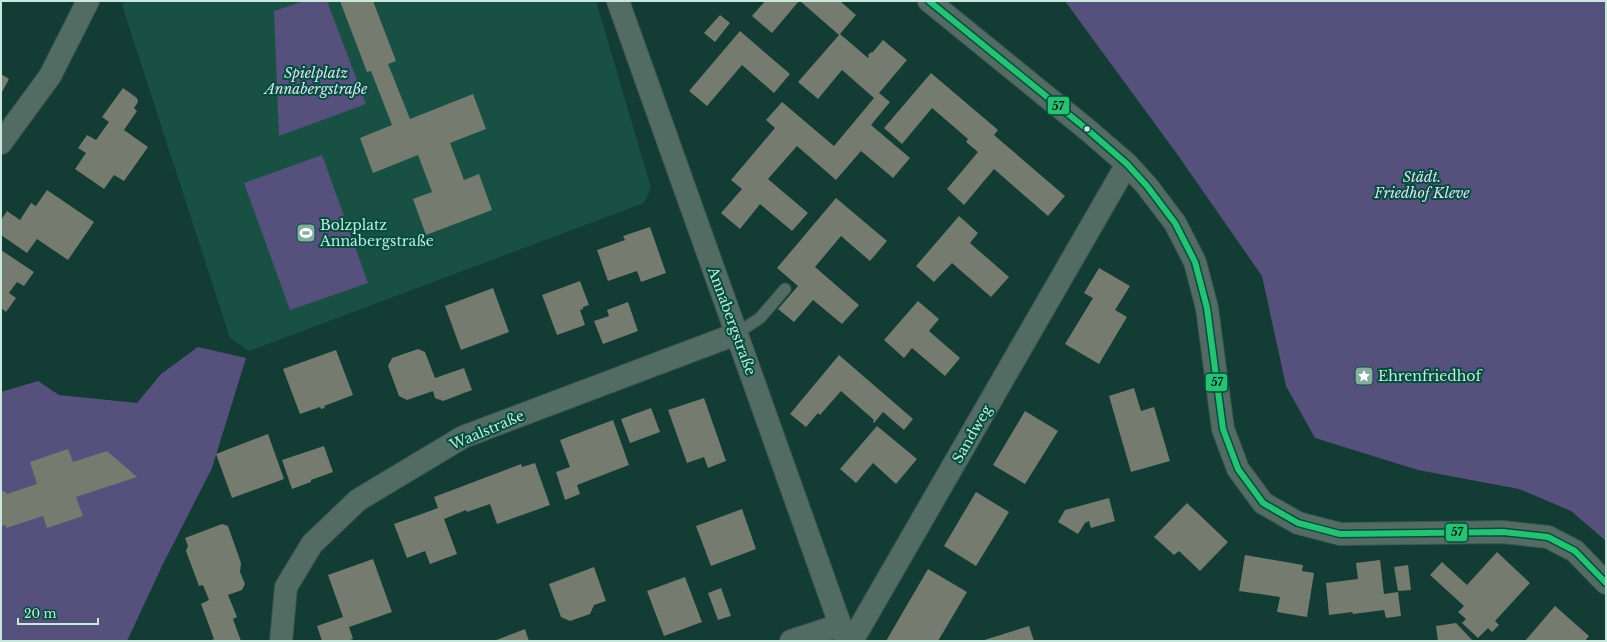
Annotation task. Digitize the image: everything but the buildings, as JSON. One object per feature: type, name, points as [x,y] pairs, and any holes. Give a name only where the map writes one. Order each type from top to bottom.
[{"type":"street","points":[[1,143],[50,76],[88,1]]},
{"type":"street","name":"Annabergstraße","points":[[618,1],[736,334],[846,636]]},
{"type":"street","points":[[929,1],[1089,131],[1127,164],[1147,186],[1175,223],[1195,262],[1207,308],[1223,429],[1238,469],[1263,503],[1298,523],[1340,534],[1503,532],[1548,537],[1575,551],[1606,583]]},
{"type":"street","name":"Sandweg","points":[[846,636],[1127,164]]},
{"type":"street","name":"Waalstraße","points":[[281,641],[286,587],[312,544],[358,500],[463,437],[736,334]]},
{"type":"street","points":[[791,641],[846,636]]},
{"type":"lane","points":[[736,334],[760,318],[785,290]]},
{"type":"shaded area","points":[[125,1],[596,1],[651,188],[644,203],[249,351],[230,338],[122,5]]},
{"type":"green space","name":"Spielplatz Annabergstraße","points":[[304,1],[327,1],[366,104],[279,136],[274,11]]},
{"type":"green space","name":"Städt. Friedhof Kleve","points":[[1065,1],[1606,1],[1606,541],[1571,511],[1519,489],[1418,470],[1315,438],[1286,386],[1262,276],[1177,154]]},
{"type":"green space","name":"Bolzplatz Annabergstraße","points":[[322,155],[368,283],[290,310],[244,183]]},
{"type":"green space","points":[[198,347],[246,358],[212,468],[162,566],[127,641],[1,641],[1,392],[38,381],[59,395],[137,403],[161,374]]},
{"type":"transit line","name":"57","points":[[929,1],[1089,131],[1127,164],[1147,186],[1175,223],[1195,262],[1207,308],[1223,429],[1238,469],[1263,503],[1298,523],[1340,534],[1503,532],[1548,537],[1575,551],[1606,583]]},
{"type":"place","name":"Bolzplatz Annabergstraße","points":[[306,233]]},
{"type":"place","name":"Ehrenfriedhof","points":[[1364,376]]}]
